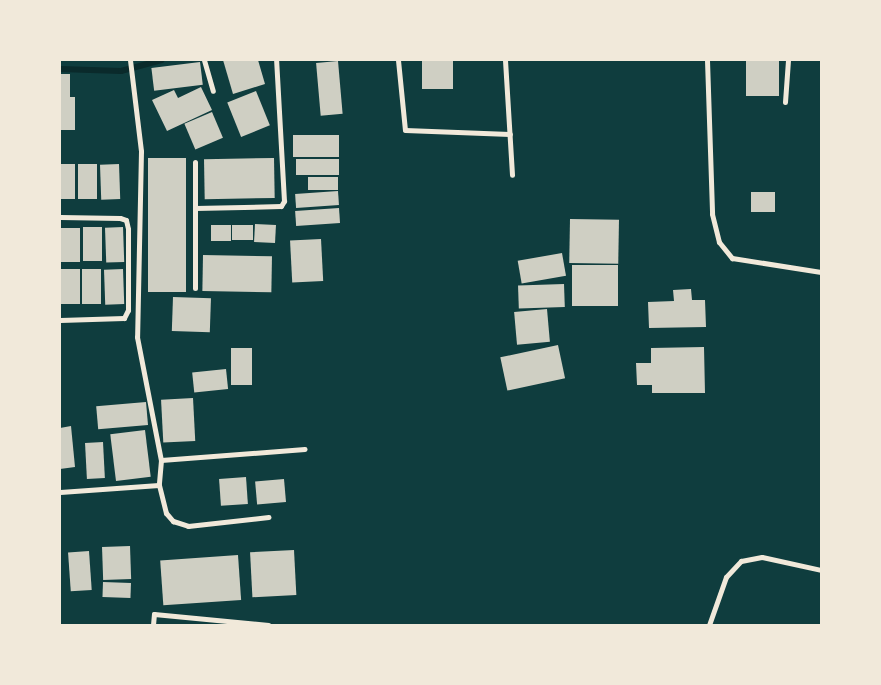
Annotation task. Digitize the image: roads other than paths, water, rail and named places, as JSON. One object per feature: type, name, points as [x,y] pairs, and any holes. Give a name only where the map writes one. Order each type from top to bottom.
[{"type":"street","points":[[204,60],[213,91]]},
{"type":"street","points":[[195,208],[281,206],[284,201],[276,60]]},
{"type":"street","points":[[398,60],[404,130],[510,134]]},
{"type":"street","points":[[505,60],[512,175]]},
{"type":"street","points":[[707,60],[712,214],[719,242],[732,258],[821,272]]},
{"type":"street","points":[[786,102],[788,60]]},
{"type":"street","points":[[130,61],[141,151],[137,337],[161,460],[159,485],[166,513],[173,521],[188,526],[268,517]]},
{"type":"street","points":[[195,162],[195,288]]},
{"type":"street","points":[[60,217],[120,218],[126,220],[128,229],[128,310],[124,318],[60,320]]},
{"type":"street","points":[[161,460],[305,449]]},
{"type":"street","points":[[60,492],[159,485]]},
{"type":"street","points":[[709,625],[726,577],[741,561],[762,557],[821,570]]},
{"type":"street","points":[[153,625],[154,614],[268,625]]},
{"type":"waterway","points":[[60,69],[121,71],[162,60]]}]
